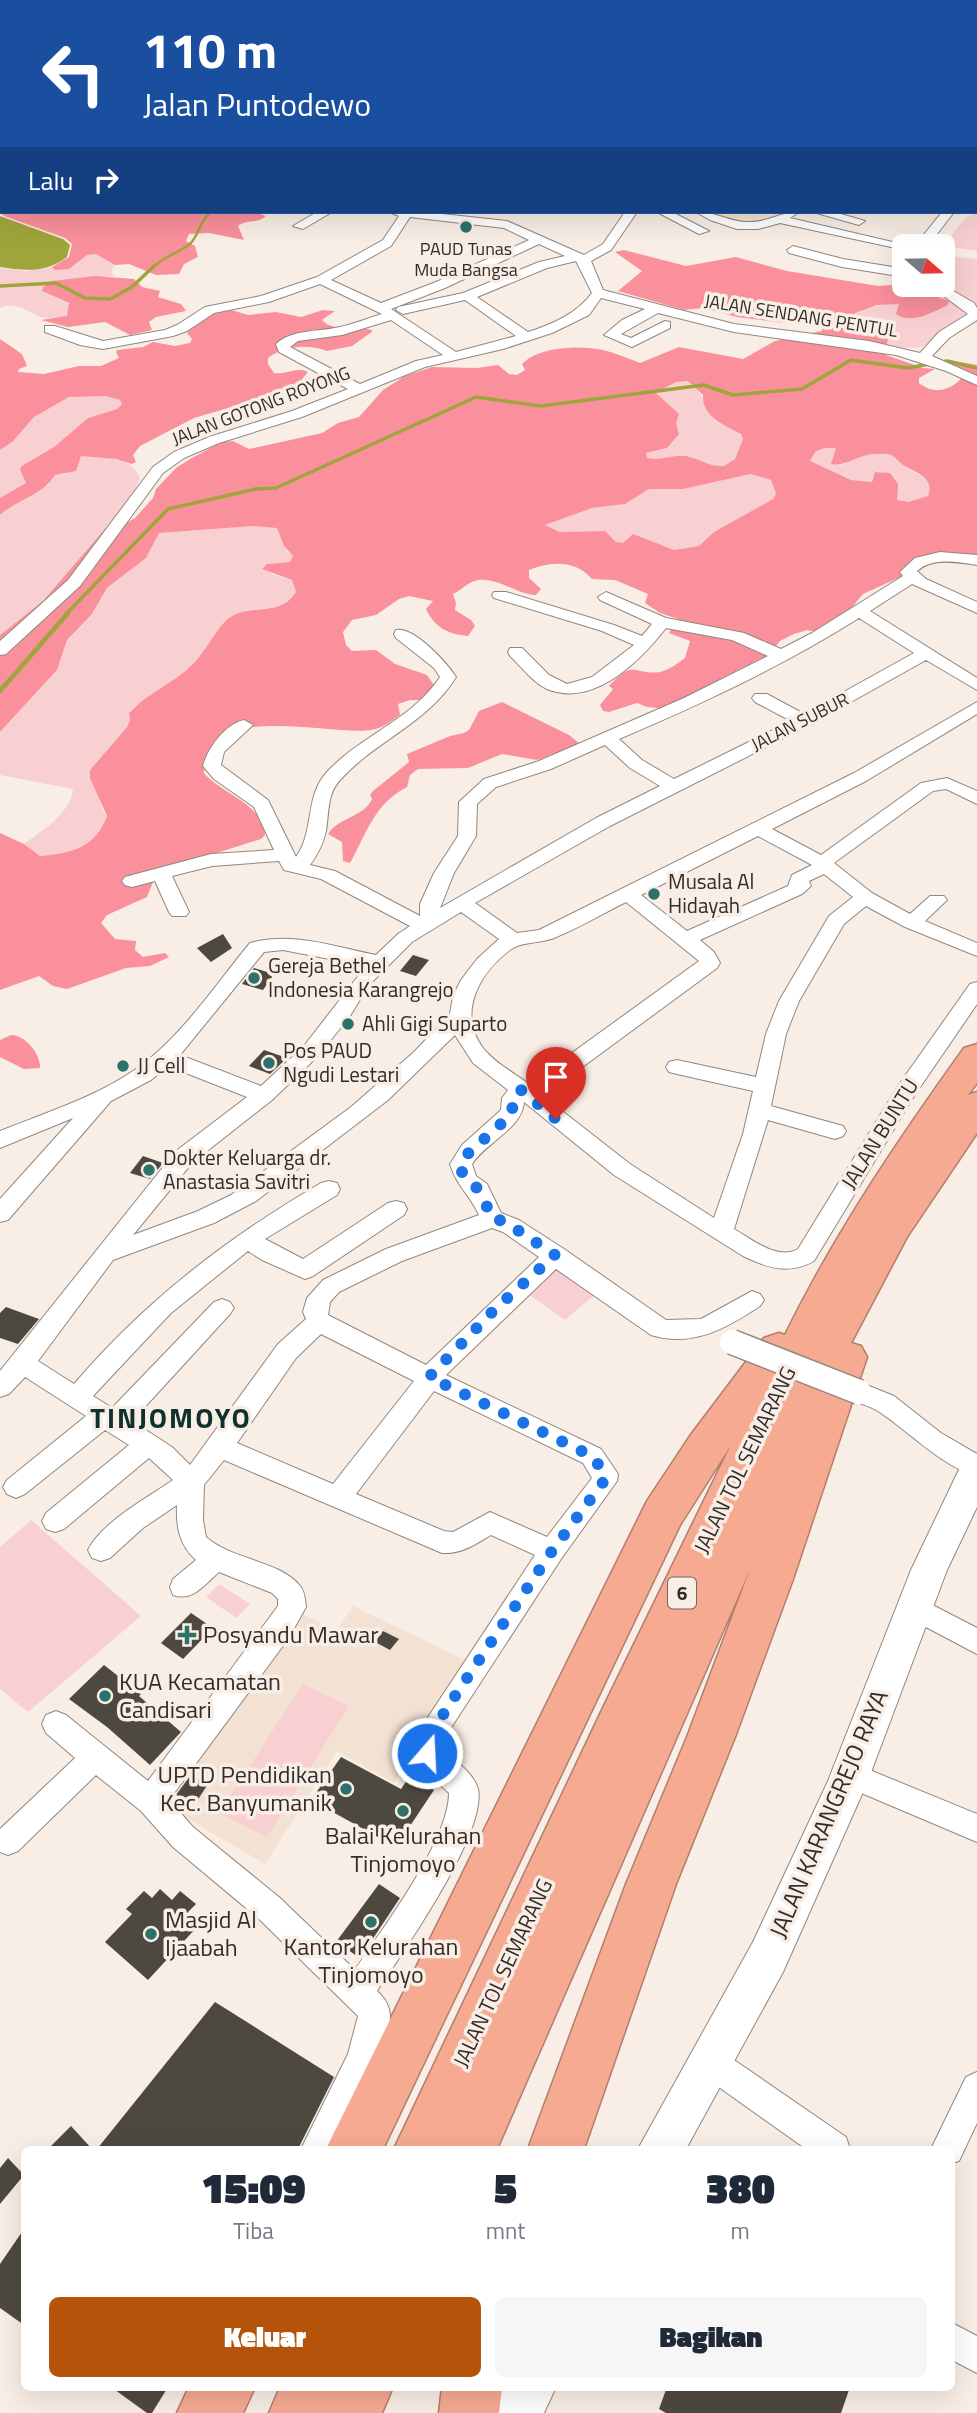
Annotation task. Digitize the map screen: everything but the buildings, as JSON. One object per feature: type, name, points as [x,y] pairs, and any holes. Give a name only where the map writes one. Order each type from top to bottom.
[{"type":"highway","name":"JALAN TOL SEMARANG","points":[[423,2146],[619,1725],[836,1271],[913,1146],[977,1056]]},
{"type":"highway","name":"JALAN TOL SEMARANG","points":[[470,2146],[824,1354],[891,1230],[977,1105]]},
{"type":"highway","points":[[557,2146],[651,1884],[711,1737],[770,1578],[891,1230]]},
{"type":"highway","points":[[355,2146],[663,1514],[705,1448],[836,1271]]},
{"type":"highway","points":[[205,2413],[222,2391]]},
{"type":"highway","points":[[299,2413],[309,2391]]},
{"type":"highway","points":[[351,2413],[361,2391]]},
{"type":"highway","points":[[469,2413],[472,2391]]},
{"type":"main road","name":"JALAN KARANGREJO RAYA","points":[[664,2146],[768,1957],[850,1775],[929,1570],[977,1468]]},
{"type":"main road","points":[[516,2413],[529,2391]]},
{"type":"street","points":[[299,226],[322,214]]},
{"type":"street","points":[[50,329],[85,342],[116,344],[182,328],[210,310],[258,301],[327,277],[387,243],[406,214]]},
{"type":"street","points":[[420,214],[497,220],[580,258],[598,293]]},
{"type":"street","points":[[388,312],[467,296],[543,265],[580,258],[607,247],[630,214]]},
{"type":"street","points":[[667,214],[703,231]]},
{"type":"street","points":[[707,214],[725,222],[757,226],[789,214]]},
{"type":"street","points":[[836,214],[861,217],[863,239]]},
{"type":"street","points":[[930,234],[946,214]]},
{"type":"street","points":[[780,219],[892,244]]},
{"type":"street","points":[[475,233],[497,220]]},
{"type":"street","points":[[359,389],[284,349],[283,344],[295,338],[342,331],[388,312],[479,264],[539,240]]},
{"type":"street","points":[[793,250],[842,263],[892,269]]},
{"type":"street","points":[[306,270],[327,277],[388,312],[452,355]]},
{"type":"street","name":"JALAN SENDANG PENTUL","points":[[598,293],[732,327],[849,342],[929,358],[977,381]]},
{"type":"street","name":"JALAN GOTONG ROYONG","points":[[0,650],[74,583],[158,470],[168,462],[201,445],[278,421],[421,364],[527,337],[584,312],[598,293]]},
{"type":"street","points":[[467,296],[527,337]]},
{"type":"street","points":[[929,358],[944,335],[976,315],[969,306],[956,298]]},
{"type":"street","points":[[655,309],[626,323],[611,335],[632,343],[665,325]]},
{"type":"street","points":[[977,560],[954,557],[928,559],[911,566],[908,572],[912,578],[977,608]]},
{"type":"street","points":[[132,881],[211,860],[291,862],[328,875],[427,924],[430,904],[444,873],[467,836],[466,810],[473,797],[491,783],[545,765],[690,702],[780,656],[912,578]]},
{"type":"street","points":[[500,595],[592,622],[645,643]]},
{"type":"street","points":[[606,597],[662,622],[741,637],[763,645],[780,656]]},
{"type":"street","points":[[859,611],[977,685]]},
{"type":"street","points":[[516,652],[553,685],[576,688],[599,680],[645,643],[662,622]]},
{"type":"street","points":[[291,862],[313,844],[317,809],[329,780],[447,681],[448,677],[440,666],[402,634]]},
{"type":"street","name":"JALAN SUBUR","points":[[9,1375],[184,1157],[264,1095],[326,1034],[362,981],[405,938],[520,868],[673,786],[804,721],[925,654]]},
{"type":"street","points":[[761,698],[804,721]]},
{"type":"street","points":[[462,903],[512,939],[542,936],[860,777],[977,707]]},
{"type":"street","points":[[244,725],[216,750],[212,766],[220,775],[262,804],[291,862]]},
{"type":"street","points":[[607,738],[636,764],[673,786]]},
{"type":"street","points":[[686,939],[795,890],[801,886],[799,879],[824,865],[905,803],[939,782],[947,782],[977,799]]},
{"type":"street","points":[[758,829],[824,865],[865,897],[912,923],[977,950]]},
{"type":"street","points":[[160,873],[179,912]]},
{"type":"street","points":[[492,1219],[479,1191],[466,1180],[461,1164],[470,1150],[512,1114],[513,1098],[709,964],[710,958],[628,894]]},
{"type":"street","points":[[512,939],[490,958],[470,982],[463,996],[460,1016],[464,1031],[479,1057],[572,1132],[661,1198],[721,1232],[754,1134],[779,1026],[803,973],[836,920],[865,897]]},
{"type":"street","points":[[912,923],[937,900]]},
{"type":"street","points":[[0,1140],[104,1096],[143,1075],[166,1057],[257,947],[270,943],[289,944],[380,962]]},
{"type":"street","name":"JALAN BUNTU","points":[[721,1232],[775,1261],[792,1263],[806,1255],[906,1091],[977,989]]},
{"type":"street","points":[[105,1254],[204,1217],[236,1202],[328,1138],[442,1038],[460,1016]]},
{"type":"street","points":[[166,1057],[264,1095]]},
{"type":"street","points":[[677,1067],[765,1086]]},
{"type":"street","points":[[0,1214],[104,1096]]},
{"type":"street","points":[[759,1110],[835,1131]]},
{"type":"street","points":[[77,1397],[111,1355],[177,1291],[248,1239],[329,1189]]},
{"type":"street","points":[[305,1270],[396,1209]]},
{"type":"street","points":[[358,1993],[433,1875],[463,1813],[466,1802],[463,1788],[427,1753],[429,1737],[552,1551],[604,1481],[604,1468],[592,1456],[319,1321],[315,1312],[316,1305],[331,1286],[403,1252],[492,1219],[504,1221],[660,1329],[682,1332],[711,1326],[752,1300]]},
{"type":"street","points":[[248,1239],[270,1254],[331,1286]]},
{"type":"street","points":[[338,1497],[429,1377],[495,1309],[555,1255]]},
{"type":"street","points":[[16,1487],[109,1419],[222,1308]]},
{"type":"street","points":[[101,1549],[134,1520],[191,1482],[220,1447],[287,1351],[319,1321]]},
{"type":"street","points":[[711,1326],[732,1342],[880,1400],[932,1440],[977,1468]]},
{"type":"street","points":[[9,1375],[77,1397],[163,1454],[191,1482],[192,1535],[197,1544],[216,1558],[280,1584],[291,1594],[292,1607],[278,1631],[151,1801]]},
{"type":"street","points":[[55,1521],[148,1444]]},
{"type":"street","points":[[220,1447],[442,1542],[456,1543],[485,1524],[494,1523],[552,1551]]},
{"type":"street","points":[[183,1587],[216,1558]]},
{"type":"street","points":[[915,1608],[977,1642]]},
{"type":"street","points":[[56,1724],[151,1801],[183,1837],[269,1908],[374,2010],[373,2025],[354,2077],[319,2146]]},
{"type":"street","points":[[3,1842],[95,1757]]},
{"type":"street","points":[[850,1775],[977,1828]]},
{"type":"street","points":[[710,2062],[830,2146]]},
{"type":"street","points":[[948,2146],[977,2088]]},
{"type":"street","points":[[955,2343],[977,2356]]},
{"type":"street","points":[[205,2413],[207,2391]]},
{"type":"shaded area","points":[[1,214],[266,216],[238,226],[244,240],[209,233],[189,234],[186,241],[195,246],[198,257],[184,264],[179,274],[156,275],[129,264],[115,265],[96,254],[87,255],[69,269],[55,270],[52,267],[69,257],[72,244],[65,238]]},
{"type":"shaded area","points":[[714,214],[783,214],[763,225],[729,220]]},
{"type":"shaded area","points":[[977,214],[977,251],[956,248],[956,234],[953,234],[964,220]]},
{"type":"shaded area","points":[[0,216],[63,239],[70,245],[67,257],[51,266],[35,270],[0,267]]},
{"type":"shaded area","points":[[624,250],[686,266],[736,257],[787,271],[878,286],[892,285],[892,298],[941,298],[949,301],[948,305],[915,318],[896,314],[899,304],[877,305],[855,313],[851,321],[889,337],[884,353],[886,355],[923,368],[935,369],[919,378],[919,383],[932,390],[951,387],[966,372],[946,364],[949,360],[977,365],[977,557],[937,556],[918,569],[863,594],[829,635],[807,630],[794,634],[780,641],[764,661],[667,709],[637,703],[609,712],[603,711],[600,705],[613,689],[609,686],[624,672],[634,670],[651,673],[667,670],[685,658],[690,641],[669,633],[678,619],[660,613],[645,603],[648,594],[615,580],[592,579],[571,565],[554,564],[529,570],[529,578],[541,589],[536,595],[488,580],[472,582],[453,594],[455,610],[471,620],[475,626],[468,636],[448,632],[434,621],[426,609],[433,601],[409,596],[399,599],[376,615],[352,620],[343,632],[346,645],[352,651],[376,650],[395,664],[427,675],[436,688],[423,700],[398,704],[400,715],[375,729],[351,731],[271,726],[245,728],[224,736],[209,750],[204,773],[257,815],[263,824],[265,835],[261,839],[157,872],[147,897],[107,915],[101,923],[115,939],[136,941],[135,950],[143,957],[165,953],[169,957],[150,966],[126,968],[67,989],[53,986],[39,976],[0,990],[0,833],[24,844],[40,856],[71,851],[96,836],[107,816],[90,778],[90,770],[127,727],[129,713],[194,663],[222,625],[232,616],[282,605],[290,600],[296,592],[292,580],[262,569],[267,564],[290,562],[293,556],[284,546],[277,528],[254,526],[159,533],[146,558],[107,588],[92,614],[67,640],[57,670],[0,732],[0,635],[43,601],[105,529],[123,525],[135,518],[153,498],[156,489],[176,468],[222,442],[233,441],[249,449],[322,433],[338,423],[359,417],[383,390],[405,376],[432,367],[477,368],[498,365],[509,374],[517,375],[525,370],[522,364],[529,358],[549,350],[572,347],[603,350],[640,363],[679,347],[743,359],[775,341],[822,331],[822,322],[818,321],[785,323],[737,317],[703,308],[684,310],[618,291],[642,271],[615,252]],"holes":[[[688,381],[703,395],[710,415],[741,434],[743,439],[735,459],[724,466],[686,456],[647,458],[646,453],[667,448],[679,434],[676,423],[679,414],[656,393],[676,382]],[[836,448],[831,464],[868,455],[892,455],[925,478],[929,485],[928,496],[908,502],[897,500],[898,484],[890,473],[875,472],[872,482],[851,480],[810,461],[816,451]],[[751,474],[771,480],[776,494],[773,499],[714,532],[699,546],[674,550],[633,534],[623,543],[616,542],[605,531],[560,532],[545,525],[592,508],[625,504],[649,489],[683,489]]]},
{"type":"shaded area","points":[[96,254],[115,265],[111,272],[114,276],[52,281],[42,291],[69,304],[68,316],[44,318],[17,307],[0,308],[0,268],[26,271],[52,267],[55,270],[74,265],[87,255]]},
{"type":"shaded area","points":[[956,257],[977,259],[977,321],[961,329],[934,337],[922,347],[905,348],[887,344],[889,337],[851,321],[855,313],[869,307],[949,301],[942,298],[956,298]]},
{"type":"shaded area","points":[[95,276],[134,279],[142,287],[160,291],[158,297],[181,304],[186,311],[156,317],[149,322],[152,330],[130,335],[105,322],[68,327],[41,320],[67,316],[69,303],[42,291],[43,287],[52,281]]},
{"type":"shaded area","points":[[228,309],[248,315],[276,312],[301,317],[323,310],[335,311],[322,320],[340,328],[373,331],[352,346],[327,351],[313,347],[282,350],[268,358],[268,364],[274,373],[300,370],[308,372],[294,389],[194,418],[140,446],[133,455],[136,462],[132,464],[116,459],[81,456],[76,471],[55,475],[44,487],[0,515],[0,498],[26,483],[20,469],[22,466],[54,447],[88,418],[117,409],[122,404],[120,400],[106,396],[69,397],[34,417],[12,442],[0,450],[0,339],[22,354],[27,366],[18,372],[44,374],[79,366],[101,366],[119,358],[117,350],[143,347],[153,342],[175,346],[190,343],[192,339],[187,333],[204,315]]},
{"type":"shaded area","points":[[689,381],[715,420],[744,439],[735,459],[724,466],[686,456],[647,458],[646,453],[667,448],[656,393],[676,382]]},
{"type":"shaded area","points":[[78,395],[106,396],[121,400],[122,404],[117,409],[88,418],[54,447],[21,469],[26,483],[0,498],[0,450],[38,414]]},
{"type":"shaded area","points":[[836,448],[832,461],[842,465],[872,453],[894,455],[908,469],[927,480],[930,489],[928,496],[908,502],[897,500],[897,492],[880,471],[876,472],[872,482],[851,480],[810,462],[816,451]]},
{"type":"shaded area","points":[[81,456],[125,462],[137,471],[140,479],[126,505],[58,585],[40,604],[0,635],[0,515],[27,495],[48,485],[55,475],[66,474]]},
{"type":"shaded area","points":[[752,474],[771,480],[776,495],[714,532],[699,546],[674,550],[662,545],[623,544],[616,542],[604,531],[560,532],[544,525],[592,508],[625,504],[649,489],[683,489]]},
{"type":"shaded area","points":[[254,526],[277,527],[287,551],[294,556],[290,562],[267,564],[272,574],[292,580],[296,592],[290,599],[275,607],[241,612],[228,618],[192,665],[129,712],[127,727],[90,770],[107,816],[102,827],[96,836],[80,847],[40,856],[24,844],[61,814],[73,789],[0,775],[0,732],[57,670],[67,640],[92,614],[107,588],[146,558],[159,533]]},
{"type":"shaded area","points":[[502,702],[569,735],[580,744],[537,760],[502,754],[468,768],[418,769],[410,775],[407,787],[379,811],[350,863],[343,861],[342,842],[328,834],[338,824],[368,805],[373,791],[409,762],[407,754],[464,733],[469,730],[479,711]]},
{"type":"shaded area","points":[[11,1035],[22,1038],[31,1046],[38,1057],[40,1068],[24,1069],[0,1057],[0,1040]]},
{"type":"shaded area","points":[[554,1264],[597,1293],[565,1320],[522,1290]]},
{"type":"shaded area","points":[[31,1520],[141,1616],[28,1712],[0,1689],[0,1547]]},
{"type":"shaded area","points":[[219,1584],[250,1604],[236,1618],[206,1597]]},
{"type":"shaded area","points":[[353,1606],[471,1663],[394,1783],[337,1751],[265,1864],[158,1801],[300,1613],[337,1630]]},
{"type":"shaded area","points":[[303,1684],[349,1706],[267,1837],[219,1813]]},
{"type":"waterway","points":[[152,268],[190,244],[209,214]]},
{"type":"waterway","points":[[0,286],[56,283],[85,298],[110,299],[132,287],[154,266]]},
{"type":"waterway","points":[[66,614],[168,509],[256,489],[276,488],[476,397],[541,406],[704,385],[733,395],[802,389],[851,360],[907,368],[947,361],[977,368]]},
{"type":"waterway","points":[[0,691],[68,613]]},
{"type":"place","name":"PAUD Tunas Muda Bangsa","points":[[466,227]]},
{"type":"place","name":"Musala Al Hidayah","points":[[654,894]]},
{"type":"place","name":"Gereja Bethel Indonesia Karangrejo","points":[[254,978]]},
{"type":"place","name":"Ahli Gigi Suparto","points":[[348,1024]]},
{"type":"place","name":"Pos PAUD Ngudi Lestari","points":[[269,1063]]},
{"type":"place","name":"JJ Cell","points":[[123,1066]]},
{"type":"place","name":"Dokter Keluarga dr. Anastasia Savitri","points":[[149,1170]]},
{"type":"place","name":"Posyandu Mawar","points":[[187,1635]]},
{"type":"place","name":"KUA Kecamatan Candisari","points":[[105,1696]]},
{"type":"place","name":"UPTD Pendidikan Kec. Banyumanik","points":[[346,1789]]},
{"type":"place","name":"Balai Kelurahan Tinjomoyo","points":[[403,1811]]},
{"type":"place","name":"Kantor Kelurahan Tinjomoyo","points":[[371,1922]]},
{"type":"place","name":"Masjid Al Ijaabah","points":[[151,1934]]},
{"type":"district","name":"TINJOMOYO","points":[[171,1418]]},
{"type":"route","points":[[427,1753],[426,1743],[451,1702],[552,1551],[604,1481],[604,1468],[592,1456],[429,1377],[495,1309],[555,1255],[504,1221],[492,1219],[479,1191],[466,1180],[461,1170],[462,1159],[512,1114],[513,1098],[521,1090],[556,1119]]}]
